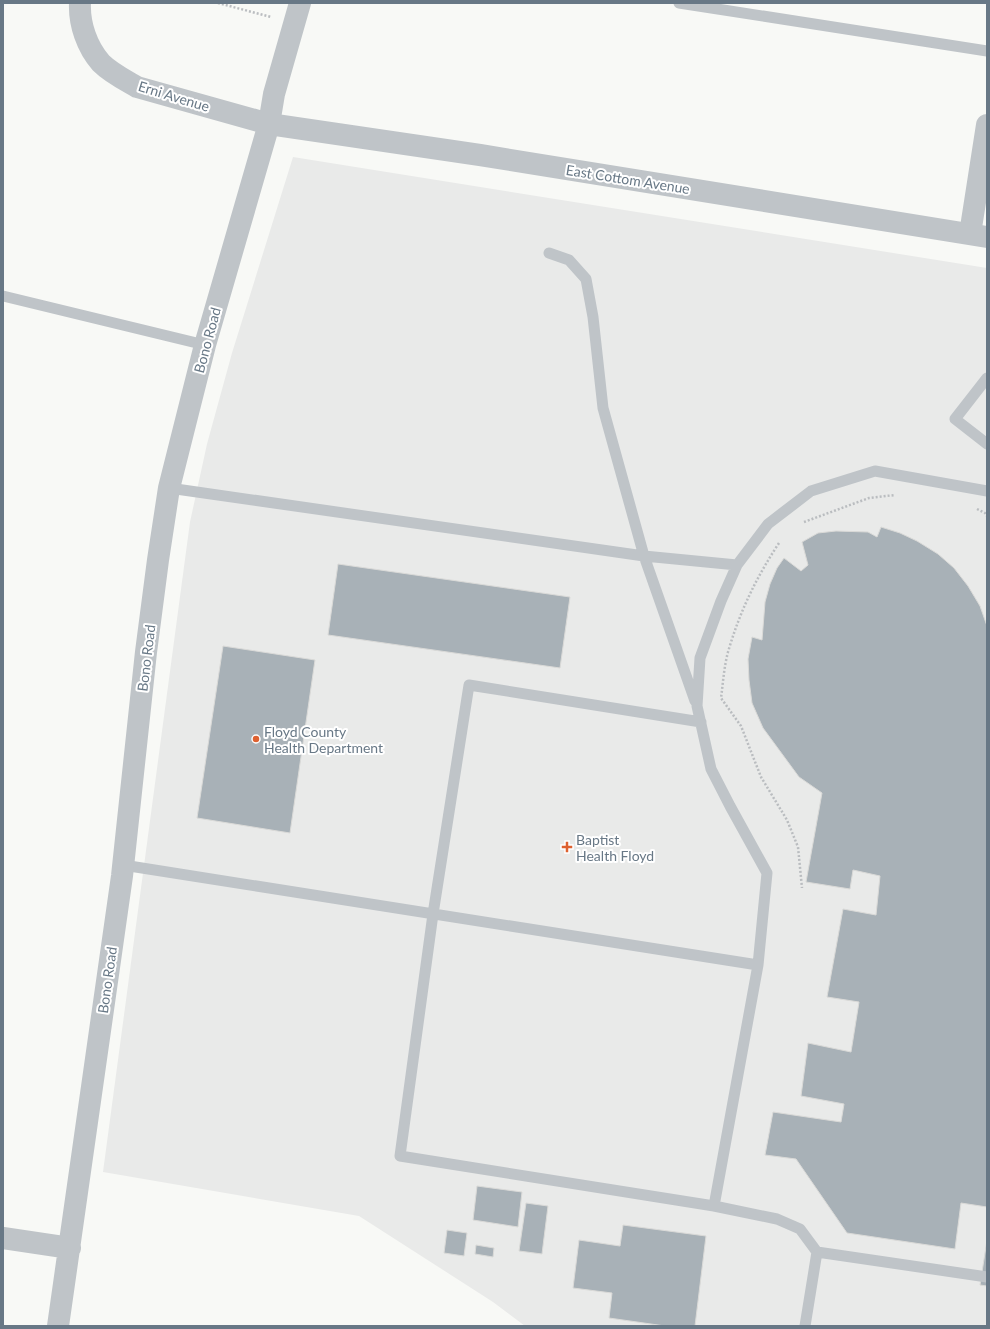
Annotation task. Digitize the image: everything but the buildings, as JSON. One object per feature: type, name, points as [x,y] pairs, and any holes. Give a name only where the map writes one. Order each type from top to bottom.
[{"type":"street","name":"Erni Avenue","points":[[80,3],[82,24],[89,46],[102,63],[118,76],[138,87],[269,124]]},
{"type":"street","name":"Bono Road","points":[[58,1326],[123,865],[146,652],[169,488],[205,345],[269,124],[274,94],[300,3]]},
{"type":"street","name":"East Cottom Avenue","points":[[269,124],[488,157],[978,235]]},
{"type":"street","points":[[978,235],[987,125]]},
{"type":"street","points":[[3,1238],[70,1248]]},
{"type":"lane","points":[[679,3],[987,51]]},
{"type":"lane","points":[[549,253],[568,260],[586,279],[593,317],[602,408],[644,556],[696,706],[711,769],[767,873],[758,965],[714,1206]]},
{"type":"lane","points":[[4,299],[205,345]]},
{"type":"lane","points":[[987,378],[956,419],[987,444]]},
{"type":"lane","points":[[696,706],[700,658],[721,601],[737,565],[768,524],[811,491],[875,471],[987,491]]},
{"type":"lane","points":[[169,488],[644,556],[737,565]]},
{"type":"lane","points":[[701,722],[469,685],[433,914],[400,1156],[714,1206],[777,1219],[800,1229],[817,1252],[987,1277]]},
{"type":"lane","points":[[123,865],[758,965]]},
{"type":"lane","points":[[805,1326],[817,1252]]},
{"type":"path","points":[[218,3],[277,19]]},
{"type":"path","points":[[799,526],[805,521],[869,498],[898,494]]},
{"type":"path","points":[[974,508],[987,516]]},
{"type":"path","points":[[783,538],[761,571],[744,606],[728,653],[721,698],[741,726],[761,777],[787,820],[798,847],[802,888]]},
{"type":"shaded area","name":"Baptist Health Floyd","points":[[293,157],[987,268],[987,1326],[525,1326],[493,1302],[359,1216],[103,1172],[190,522],[207,444],[232,353]]},
{"type":"place","name":"Floyd County Health Department","points":[[256,739]]},
{"type":"place","name":"Baptist Health Floyd","points":[[567,847]]}]
